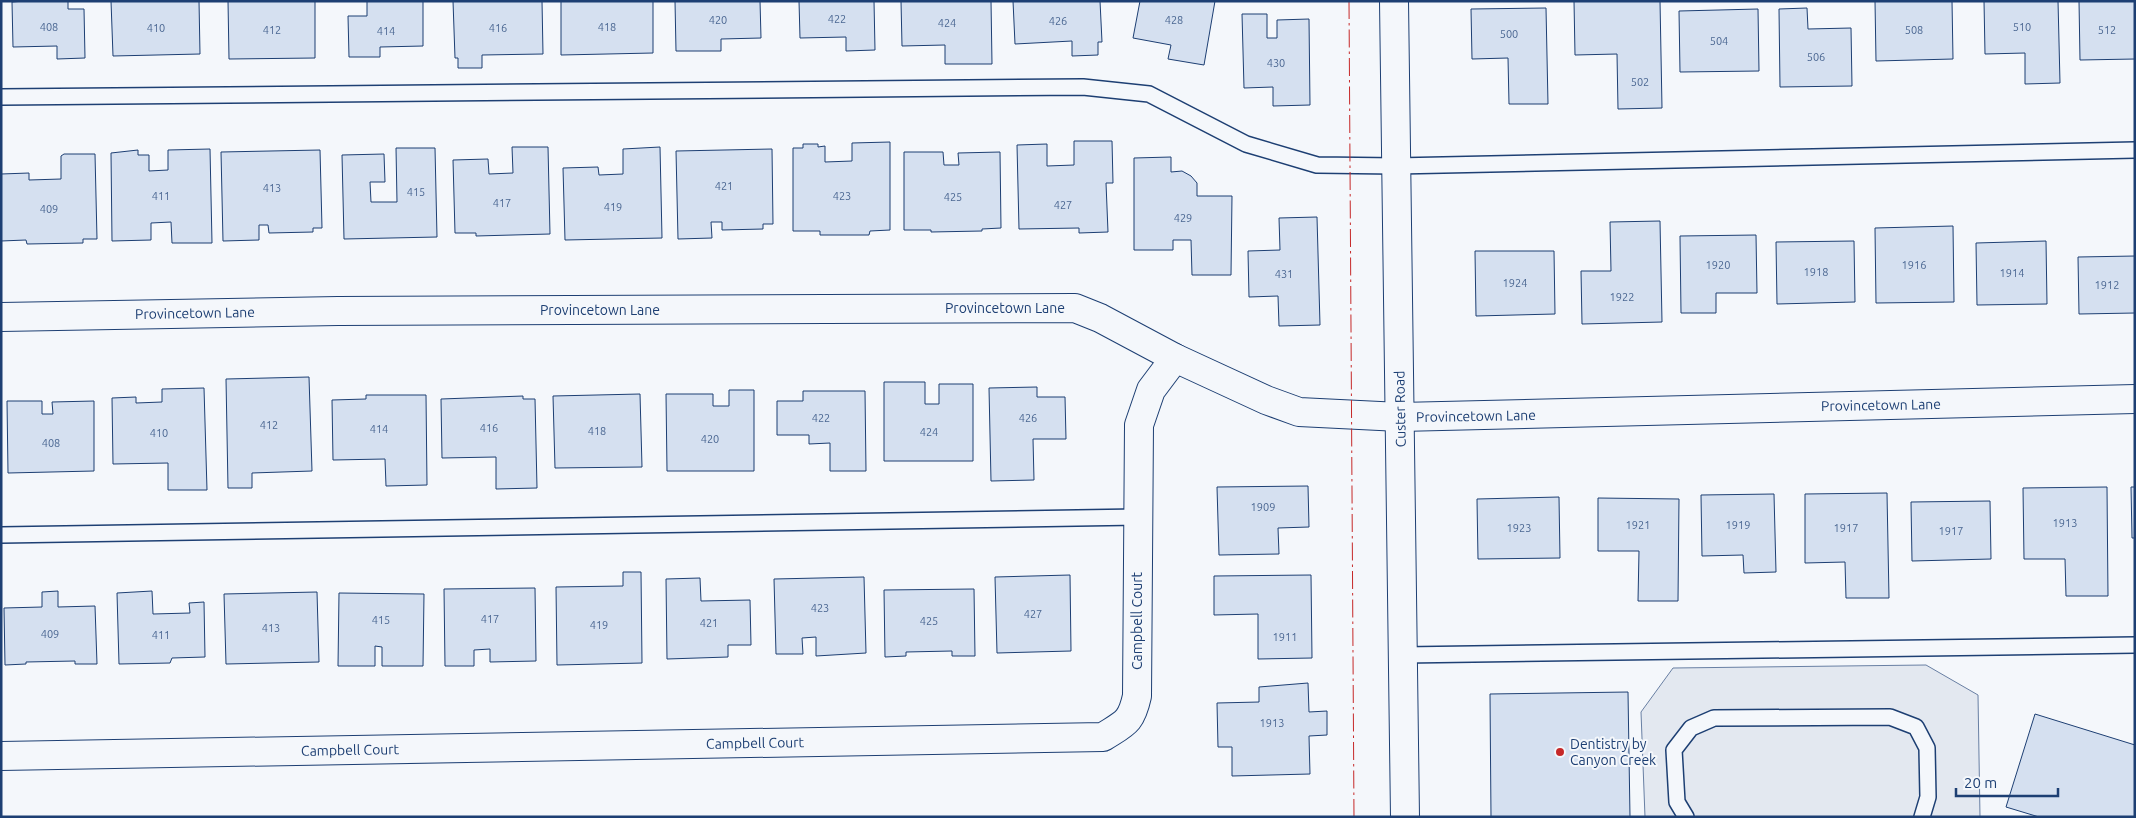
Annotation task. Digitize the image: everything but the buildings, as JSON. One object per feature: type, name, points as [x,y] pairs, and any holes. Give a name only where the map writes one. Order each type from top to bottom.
[{"type":"street","name":"Custer Road","points":[[1394,1],[1405,817]]},
{"type":"street","name":"Provincetown Lane","points":[[1,317],[338,310],[1075,308],[1100,318],[1175,358],[1266,400],[1299,412],[1400,418],[2135,399]]},
{"type":"street","name":"Campbell Court","points":[[1,756],[1103,737],[1127,722],[1134,711],[1137,696],[1139,425],[1151,390],[1175,358]]},
{"type":"lane","points":[[1,97],[1082,87],[1150,94],[1246,144],[1318,165],[1396,166],[2135,150]]},
{"type":"lane","points":[[1,535],[1138,517]]},
{"type":"lane","points":[[1403,655],[2135,645]]},
{"type":"lane","points":[[1686,817],[1676,802],[1674,750],[1691,728],[1714,718],[1890,717],[1916,727],[1928,748],[1928,796],[1922,817]]},
{"type":"shaded area","points":[[1926,665],[1978,695],[1980,817],[1645,817],[1641,712],[1673,668]]},
{"type":"power","points":[[1349,1],[1354,817]]},
{"type":"place","name":"Dentistry by Canyon Creek","points":[[1560,752]]}]
